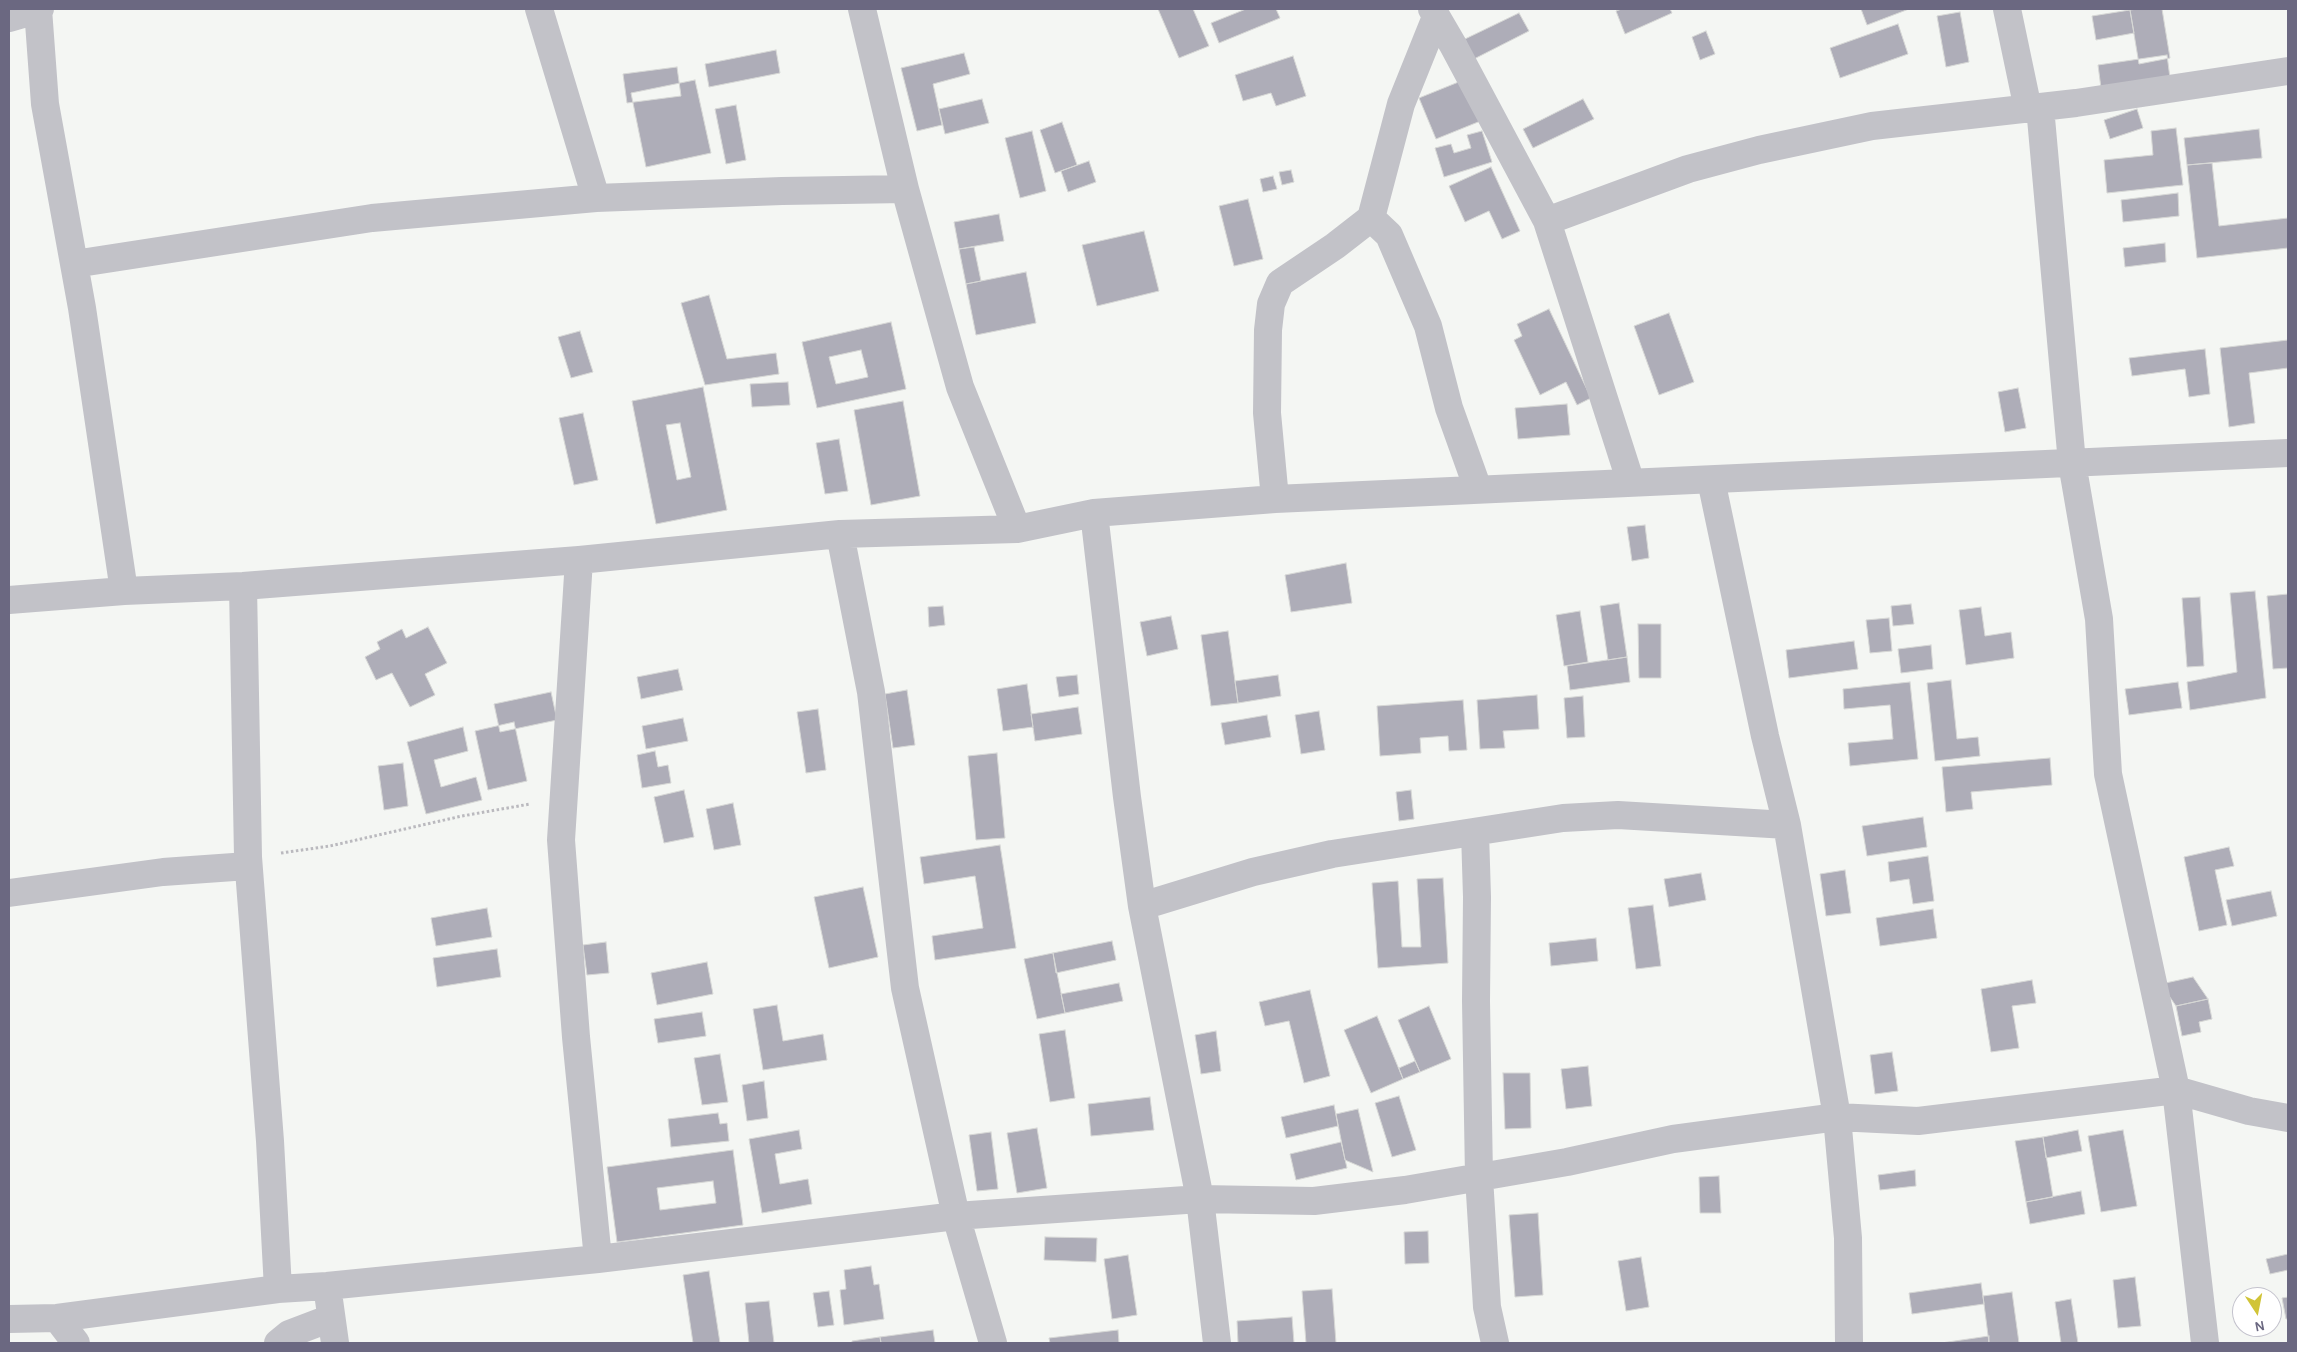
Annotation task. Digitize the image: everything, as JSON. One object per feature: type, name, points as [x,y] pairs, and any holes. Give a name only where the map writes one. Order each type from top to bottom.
[{"type":"street","points":[[9,18],[39,9],[45,104],[82,308],[124,591]]},
{"type":"street","points":[[540,9],[596,198]]},
{"type":"street","points":[[862,9],[905,189],[960,387],[1017,529]]},
{"type":"street","points":[[2007,9],[2034,108],[2072,463],[2099,619],[2108,774],[2176,1090],[2205,1343]]},
{"type":"street","points":[[1275,499],[1266,413],[1268,330],[1271,304],[1280,283],[1335,246],[1371,218],[1401,104],[1434,13]]},
{"type":"street","points":[[1434,13],[1458,54],[1547,221],[1631,483]]},
{"type":"street","points":[[1547,221],[1688,169],[1759,150],[1872,126],[2034,108],[2288,71]]},
{"type":"street","points":[[74,264],[372,218],[596,198],[782,191],[905,189]]},
{"type":"street","points":[[1371,218],[1389,235],[1428,326],[1450,408],[1478,490]]},
{"type":"street","points":[[9,600],[124,591],[243,586],[578,560],[840,534],[1017,529],[1094,513],[1275,499],[2288,453]]},
{"type":"street","points":[[1711,480],[1765,736],[1787,825],[1837,1117],[1848,1238],[1850,1343]]},
{"type":"street","points":[[1094,513],[1127,797],[1142,906],[1200,1199],[1217,1343]]},
{"type":"street","points":[[840,534],[871,692],[906,988],[956,1216],[993,1343]]},
{"type":"street","points":[[578,560],[561,840],[598,1259]]},
{"type":"street","points":[[243,586],[248,862],[270,1141],[278,1289]]},
{"type":"street","points":[[1142,906],[1252,872],[1332,854],[1563,818],[1618,814],[1787,825]]},
{"type":"street","points":[[1475,832],[1479,1177],[1487,1307],[1495,1343]]},
{"type":"street","points":[[9,894],[248,862]]},
{"type":"street","points":[[11,1315],[57,1318],[278,1289],[327,1286],[598,1259],[956,1216],[1200,1199],[1314,1201],[1405,1190],[1567,1162],[1673,1138],[1837,1117],[1918,1121],[2176,1090],[2249,1111],[2288,1118]]},
{"type":"street","points":[[278,1343],[289,1334],[333,1330],[327,1286]]},
{"type":"street","points":[[57,1318],[76,1343]]},
{"type":"path","points":[[248,862],[513,806],[563,801]]},
{"type":"building","points":[[1158,9],[1193,9],[1209,46],[1179,58]]},
{"type":"building","points":[[1246,9],[1276,9],[1280,18],[1219,43],[1211,23]]},
{"type":"building","points":[[1622,9],[1670,9],[1672,13],[1625,34],[1616,11]]},
{"type":"building","points":[[1861,9],[1909,9],[1867,25]]},
{"type":"building","points":[[2162,9],[2170,58],[2139,64],[2130,10]]},
{"type":"building","points":[[2130,10],[2134,33],[2096,40],[2092,16]]},
{"type":"building","points":[[1960,12],[1969,62],[1946,67],[1937,16]]},
{"type":"building","points":[[1519,13],[1529,31],[1474,59],[1465,39]]},
{"type":"building","points":[[1898,24],[1908,54],[1840,78],[1830,48]]},
{"type":"building","points":[[1706,31],[1715,54],[1700,60],[1692,37]]},
{"type":"building","points":[[776,50],[780,73],[709,87],[705,64]]},
{"type":"building","points":[[964,53],[970,74],[933,84],[942,125],[917,131],[901,68]]},
{"type":"building","points":[[2167,55],[2170,78],[2101,88],[2098,65]]},
{"type":"building","points":[[1293,56],[1306,96],[1276,106],[1271,93],[1243,101],[1235,75]]},
{"type":"building","points":[[677,67],[681,96],[627,103],[623,74]]},
{"type":"building","points":[[1466,79],[1483,120],[1436,139],[1419,98]]},
{"type":"building","points":[[695,80],[711,153],[646,167],[631,93]]},
{"type":"building","points":[[982,99],[989,123],[945,134],[939,109]]},
{"type":"building","points":[[1583,99],[1594,119],[1533,148],[1523,129]]},
{"type":"building","points":[[736,105],[746,160],[726,164],[715,109]]},
{"type":"building","points":[[2137,109],[2143,128],[2110,139],[2104,120]]},
{"type":"building","points":[[1062,122],[1077,165],[1055,173],[1040,130]]},
{"type":"building","points":[[2176,128],[2183,185],[2107,193],[2104,160],[2153,155],[2151,131]]},
{"type":"building","points":[[2259,129],[2262,158],[2187,165],[2184,138]]},
{"type":"building","points":[[1032,131],[1046,191],[1020,198],[1005,138]]},
{"type":"building","points":[[1482,131],[1492,162],[1444,177],[1435,148],[1451,144],[1454,153],[1471,148],[1467,135]]},
{"type":"building","points":[[1089,161],[1096,182],[1068,192],[1061,171]]},
{"type":"building","points":[[2212,163],[2219,226],[2288,218],[2288,248],[2197,258],[2187,165]]},
{"type":"building","points":[[1491,167],[1520,231],[1502,239],[1489,211],[1465,222],[1449,186]]},
{"type":"building","points":[[1291,170],[1294,182],[1282,185],[1279,172]]},
{"type":"building","points":[[1273,176],[1277,189],[1263,192],[1260,179]]},
{"type":"building","points":[[2178,193],[2179,216],[2123,222],[2121,200]]},
{"type":"building","points":[[1248,199],[1263,259],[1234,266],[1219,206]]},
{"type":"building","points":[[999,214],[1004,241],[959,249],[954,222]]},
{"type":"building","points":[[1144,231],[1159,291],[1097,306],[1082,245]]},
{"type":"building","points":[[2165,243],[2166,262],[2125,267],[2123,248]]},
{"type":"building","points":[[974,247],[981,281],[966,284],[959,249]]},
{"type":"building","points":[[1026,272],[1036,323],[976,335],[966,284]]},
{"type":"building","points":[[709,295],[727,359],[776,353],[779,374],[705,385],[681,303]]},
{"type":"building","points":[[1549,309],[1591,398],[1577,405],[1566,382],[1540,395],[1514,340],[1522,336],[1517,324]]},
{"type":"building","points":[[1669,313],[1694,382],[1659,395],[1634,326]]},
{"type":"building","points":[[891,322],[906,389],[817,408],[802,342]],"holes":[[[861,350],[868,377],[836,384],[829,357]]]},
{"type":"building","points":[[580,331],[593,372],[571,378],[558,337]]},
{"type":"building","points":[[2288,340],[2288,368],[2249,373],[2255,423],[2229,427],[2220,348]]},
{"type":"building","points":[[2205,349],[2210,394],[2189,397],[2185,369],[2132,376],[2129,358]]},
{"type":"building","points":[[788,382],[790,405],[752,407],[750,384]]},
{"type":"building","points":[[703,387],[727,510],[656,524],[632,401]],"holes":[[[680,423],[691,477],[677,480],[666,425]]]},
{"type":"building","points":[[2018,388],[2026,428],[2005,432],[1998,392]]},
{"type":"building","points":[[903,401],[920,496],[871,505],[854,410]]},
{"type":"building","points":[[1567,404],[1570,435],[1518,439],[1515,408]]},
{"type":"building","points":[[583,413],[598,480],[574,485],[559,418]]},
{"type":"building","points":[[839,439],[848,491],[825,494],[816,443]]},
{"type":"building","points":[[1645,525],[1649,558],[1632,561],[1627,527]]},
{"type":"building","points":[[1346,563],[1352,603],[1291,612],[1285,575]]},
{"type":"building","points":[[2255,591],[2266,698],[2190,710],[2187,682],[2237,672],[2230,593]]},
{"type":"building","points":[[2288,594],[2288,668],[2273,669],[2267,596]]},
{"type":"building","points":[[2200,597],[2204,666],[2187,667],[2182,598]]},
{"type":"building","points":[[1619,603],[1627,657],[1608,660],[1600,606]]},
{"type":"building","points":[[1911,604],[1914,624],[1893,626],[1891,606]]},
{"type":"building","points":[[943,606],[945,625],[929,627],[928,607]]},
{"type":"building","points":[[1981,607],[1985,636],[2011,632],[2014,658],[1966,665],[1959,610]]},
{"type":"building","points":[[1580,611],[1588,662],[1564,666],[1556,615]]},
{"type":"building","points":[[1171,616],[1178,649],[1147,656],[1140,622]]},
{"type":"building","points":[[1889,618],[1892,651],[1870,653],[1866,620]]},
{"type":"building","points":[[1638,624],[1661,624],[1661,678],[1639,678]]},
{"type":"building","points":[[428,627],[447,663],[425,674],[435,695],[410,707],[392,673],[376,680],[365,657],[380,649],[377,642],[402,629],[406,638]]},
{"type":"building","points":[[1228,631],[1238,703],[1211,706],[1201,635]]},
{"type":"building","points":[[1854,641],[1858,669],[1789,678],[1786,650]]},
{"type":"building","points":[[1931,645],[1933,669],[1901,673],[1898,649]]},
{"type":"building","points":[[1627,657],[1630,682],[1570,690],[1567,666]]},
{"type":"building","points":[[678,669],[683,690],[641,699],[637,677]]},
{"type":"building","points":[[1077,675],[1079,694],[1059,697],[1056,677]]},
{"type":"building","points":[[1278,675],[1281,696],[1238,703],[1235,681]]},
{"type":"building","points":[[1951,680],[1957,739],[1978,737],[1980,756],[1935,761],[1927,683]]},
{"type":"building","points":[[1910,682],[1918,759],[1850,766],[1848,743],[1893,739],[1890,705],[1844,709],[1843,689]]},
{"type":"building","points":[[2178,682],[2182,708],[2129,715],[2125,689]]},
{"type":"building","points":[[1027,684],[1033,727],[1003,731],[997,689]]},
{"type":"building","points":[[907,690],[915,745],[893,748],[885,694]]},
{"type":"building","points":[[551,692],[557,720],[500,732],[494,704]]},
{"type":"building","points":[[1537,695],[1539,729],[1503,731],[1505,748],[1480,749],[1477,700]]},
{"type":"building","points":[[1583,696],[1585,737],[1567,738],[1564,698]]},
{"type":"building","points":[[1463,700],[1467,750],[1449,751],[1448,736],[1420,738],[1421,753],[1380,756],[1377,706]]},
{"type":"building","points":[[1078,707],[1082,734],[1035,741],[1031,714]]},
{"type":"building","points":[[818,709],[826,770],[806,773],[797,712]]},
{"type":"building","points":[[1319,711],[1325,750],[1301,754],[1295,715]]},
{"type":"building","points":[[1267,715],[1271,737],[1225,745],[1221,723]]},
{"type":"building","points":[[683,718],[688,741],[646,749],[642,726]]},
{"type":"building","points":[[514,722],[527,781],[488,790],[475,731]]},
{"type":"building","points":[[463,727],[468,751],[434,760],[441,787],[476,777],[482,800],[426,814],[407,742]]},
{"type":"building","points":[[655,751],[658,767],[668,765],[671,783],[642,788],[637,755]]},
{"type":"building","points":[[997,753],[1005,838],[976,840],[968,756]]},
{"type":"building","points":[[2050,758],[2052,785],[1971,792],[1973,809],[1946,812],[1942,767]]},
{"type":"building","points":[[403,763],[408,806],[384,810],[378,766]]},
{"type":"building","points":[[684,790],[694,837],[664,843],[654,797]]},
{"type":"building","points":[[1411,790],[1414,819],[1399,821],[1396,792]]},
{"type":"building","points":[[733,803],[741,845],[714,850],[706,809]]},
{"type":"building","points":[[1923,817],[1927,847],[1867,856],[1862,826]]},
{"type":"building","points":[[1000,845],[1016,948],[935,960],[932,936],[983,928],[975,876],[924,884],[920,857]]},
{"type":"building","points":[[2229,847],[2234,866],[2215,870],[2227,925],[2199,931],[2184,857]]},
{"type":"building","points":[[1928,856],[1934,901],[1913,904],[1909,879],[1890,882],[1888,862]]},
{"type":"building","points":[[1845,870],[1851,913],[1826,916],[1820,874]]},
{"type":"building","points":[[1701,873],[1706,900],[1669,907],[1664,879]]},
{"type":"building","points":[[1443,878],[1448,963],[1378,968],[1372,883],[1398,881],[1402,947],[1421,947],[1417,879]]},
{"type":"building","points":[[863,887],[878,957],[829,968],[814,897]]},
{"type":"building","points":[[2271,891],[2277,916],[2232,926],[2226,900]]},
{"type":"building","points":[[1653,905],[1661,966],[1636,969],[1628,908]]},
{"type":"building","points":[[487,908],[492,937],[436,946],[431,918]]},
{"type":"building","points":[[1933,909],[1937,938],[1880,946],[1876,918]]},
{"type":"building","points":[[1596,938],[1598,961],[1551,966],[1549,943]]},
{"type":"building","points":[[1112,941],[1116,960],[1056,973],[1053,953]]},
{"type":"building","points":[[606,942],[609,973],[587,975],[583,945]]},
{"type":"building","points":[[497,949],[501,977],[437,987],[433,958]]},
{"type":"building","points":[[1053,953],[1065,1013],[1037,1019],[1024,959]]},
{"type":"building","points":[[707,962],[713,994],[657,1005],[651,973]]},
{"type":"building","points":[[2193,977],[2208,999],[2176,1006],[2161,984]]},
{"type":"building","points":[[2032,980],[2036,1003],[2012,1006],[2019,1048],[1991,1052],[1981,989]]},
{"type":"building","points":[[1119,983],[1123,1001],[1065,1013],[1061,994]]},
{"type":"building","points":[[1310,990],[1330,1076],[1304,1083],[1289,1021],[1265,1026],[1259,1002]]},
{"type":"building","points":[[2208,999],[2212,1019],[2199,1022],[2201,1032],[2182,1036],[2176,1006]]},
{"type":"building","points":[[777,1005],[783,1041],[823,1034],[827,1060],[763,1070],[753,1009]]},
{"type":"building","points":[[1429,1006],[1451,1059],[1420,1072],[1398,1020]]},
{"type":"building","points":[[702,1012],[706,1036],[658,1043],[654,1019]]},
{"type":"building","points":[[1377,1016],[1403,1079],[1371,1093],[1344,1030]]},
{"type":"building","points":[[1065,1030],[1075,1098],[1050,1102],[1039,1034]]},
{"type":"building","points":[[1216,1031],[1221,1071],[1201,1074],[1195,1035]]},
{"type":"building","points":[[1892,1052],[1898,1091],[1875,1094],[1870,1055]]},
{"type":"building","points":[[720,1054],[728,1102],[702,1105],[694,1058]]},
{"type":"building","points":[[1415,1061],[1420,1072],[1403,1079],[1399,1068]]},
{"type":"building","points":[[1588,1066],[1592,1106],[1566,1109],[1561,1069]]},
{"type":"building","points":[[1503,1073],[1530,1073],[1531,1128],[1505,1129]]},
{"type":"building","points":[[764,1081],[768,1118],[747,1121],[742,1085]]},
{"type":"building","points":[[1399,1096],[1416,1150],[1392,1157],[1375,1103]]},
{"type":"building","points":[[1150,1097],[1154,1130],[1091,1136],[1088,1104]]},
{"type":"building","points":[[1334,1105],[1338,1126],[1286,1138],[1281,1117]]},
{"type":"building","points":[[1358,1109],[1373,1172],[1345,1160],[1336,1114]]},
{"type":"building","points":[[718,1113],[720,1124],[727,1123],[729,1141],[671,1147],[668,1119]]},
{"type":"building","points":[[1037,1128],[1047,1188],[1017,1193],[1007,1133]]},
{"type":"building","points":[[799,1130],[802,1149],[775,1154],[780,1184],[808,1179],[812,1204],[762,1213],[749,1139]]},
{"type":"building","points":[[2078,1130],[2082,1151],[2046,1158],[2043,1137]]},
{"type":"building","points":[[2123,1130],[2137,1206],[2101,1212],[2088,1136]]},
{"type":"building","points":[[991,1132],[998,1189],[977,1191],[969,1135]]},
{"type":"building","points":[[2043,1137],[2053,1197],[2026,1202],[2015,1141]]},
{"type":"building","points":[[1341,1142],[1347,1168],[1296,1180],[1290,1154]]},
{"type":"building","points":[[733,1150],[743,1225],[617,1242],[607,1167]],"holes":[[[713,1181],[716,1203],[660,1210],[657,1188]]]},
{"type":"building","points":[[1915,1170],[1916,1186],[1880,1190],[1878,1175]]},
{"type":"building","points":[[1719,1176],[1721,1213],[1700,1213],[1699,1177]]},
{"type":"building","points":[[2081,1191],[2085,1214],[2030,1224],[2026,1202]]},
{"type":"building","points":[[1538,1213],[1543,1295],[1515,1297],[1509,1215]]},
{"type":"building","points":[[1428,1231],[1429,1263],[1405,1264],[1404,1232]]},
{"type":"building","points":[[1045,1237],[1097,1238],[1096,1262],[1044,1260]]},
{"type":"building","points":[[2288,1254],[2288,1270],[2270,1274],[2266,1259]]},
{"type":"building","points":[[1128,1255],[1137,1315],[1112,1319],[1104,1259]]},
{"type":"building","points":[[1641,1257],[1649,1307],[1626,1311],[1618,1261]]},
{"type":"building","points":[[871,1266],[874,1285],[879,1284],[884,1319],[844,1325],[840,1290],[846,1289],[844,1270]]},
{"type":"building","points":[[709,1271],[720,1343],[693,1343],[683,1275]]},
{"type":"building","points":[[2135,1277],[2141,1326],[2118,1328],[2113,1280]]},
{"type":"building","points":[[1981,1283],[1984,1304],[1912,1314],[1909,1293]]},
{"type":"building","points":[[1332,1289],[1336,1343],[1306,1343],[1302,1291]]},
{"type":"building","points":[[829,1291],[834,1325],[818,1327],[813,1293]]},
{"type":"building","points":[[2012,1292],[2019,1343],[1989,1343],[1983,1296]]},
{"type":"building","points":[[2288,1297],[2288,1319],[2286,1319],[2282,1298]]},
{"type":"building","points":[[2071,1299],[2078,1343],[2061,1343],[2055,1302]]},
{"type":"building","points":[[769,1301],[774,1343],[749,1343],[745,1303]]},
{"type":"building","points":[[1292,1317],[1294,1343],[1238,1343],[1237,1321]]},
{"type":"building","points":[[933,1330],[935,1343],[881,1343],[880,1337]]},
{"type":"building","points":[[1118,1330],[1119,1343],[1050,1343],[1049,1338]]},
{"type":"building","points":[[1989,1336],[1989,1343],[1941,1343]]},
{"type":"building","points":[[880,1337],[881,1343],[852,1343],[852,1341]]}]
